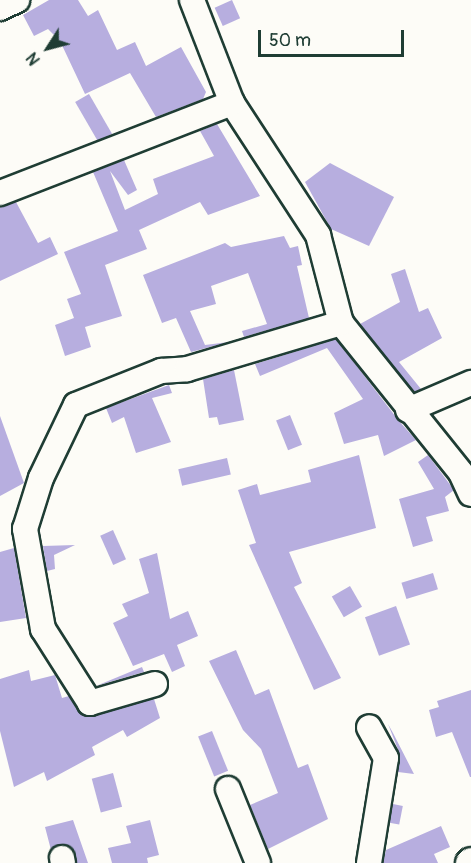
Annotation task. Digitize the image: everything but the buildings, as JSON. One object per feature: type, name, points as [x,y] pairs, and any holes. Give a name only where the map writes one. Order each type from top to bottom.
[{"type":"street","points":[[0,8],[17,0]]},
{"type":"street","points":[[192,0],[232,103],[318,235],[341,323],[408,410],[461,473],[471,494]]},
{"type":"street","points":[[0,193],[232,103]]},
{"type":"street","points":[[155,684],[90,703],[43,629],[25,529],[41,478],[76,405],[161,371],[187,369],[341,323]]},
{"type":"street","points":[[408,410],[471,383]]},
{"type":"street","points":[[369,727],[386,758],[369,863]]},
{"type":"street","points":[[228,789],[258,863]]}]
